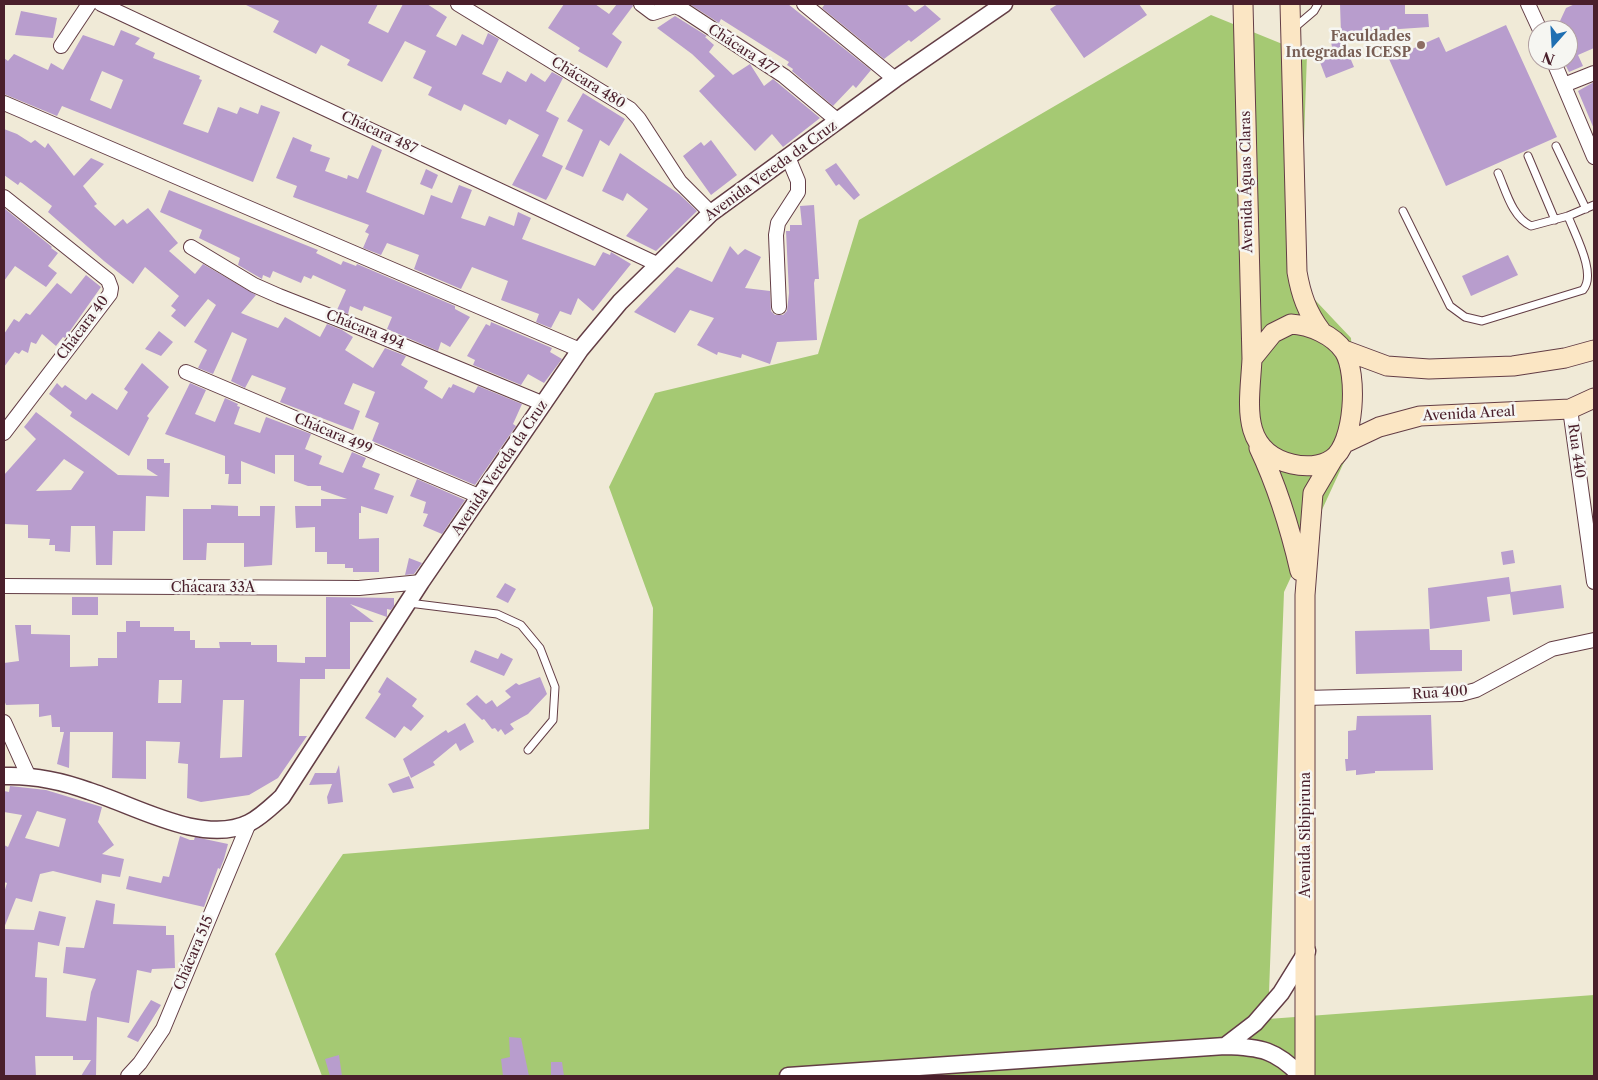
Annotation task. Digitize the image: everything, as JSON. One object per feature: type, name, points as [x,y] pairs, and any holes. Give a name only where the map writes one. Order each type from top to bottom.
[{"type":"main road","name":"Avenida Águas Claras","points":[[1243,4],[1252,360]]},
{"type":"main road","points":[[1290,4],[1297,272],[1302,297],[1310,316],[1321,332],[1344,350],[1387,366],[1429,369],[1513,366],[1565,358],[1594,350]]},
{"type":"main road","points":[[1321,332],[1299,325],[1285,326],[1273,333],[1252,360],[1249,418],[1256,442],[1280,461],[1304,467],[1333,459],[1346,443],[1351,415],[1352,378],[1344,350]]},
{"type":"main road","name":"Avenida Areal","points":[[1346,443],[1379,427],[1420,416],[1570,409],[1594,398]]},
{"type":"main road","name":"Avenida Sibipiruna","points":[[1256,442],[1275,482],[1290,527],[1305,595]]},
{"type":"main road","name":"Avenida Sibipiruna","points":[[1303,1076],[1306,951],[1305,595],[1313,493],[1333,459]]},
{"type":"street","points":[[61,46],[88,4]]},
{"type":"street","name":"Chácara 487","points":[[101,4],[657,264]]},
{"type":"street","name":"Chácara 480","points":[[458,4],[630,109],[639,119],[680,182],[711,213]]},
{"type":"street","name":"Chácara 477","points":[[641,4],[653,14],[675,6],[682,9],[784,76],[838,121]]},
{"type":"street","points":[[804,4],[895,79]]},
{"type":"street","name":"Avenida Vereda da Cruz","points":[[4,776],[28,775],[88,790],[186,827],[212,830],[249,823],[282,797],[421,582],[580,350],[620,302],[711,213],[895,79],[1004,4]]},
{"type":"street","points":[[1530,4],[1536,20]]},
{"type":"street","points":[[1558,70],[1594,157]]},
{"type":"street","points":[[1564,84],[1594,73]]},
{"type":"street","points":[[4,103],[580,350]]},
{"type":"street","points":[[779,307],[776,235],[782,214],[798,192],[798,181],[788,157]]},
{"type":"street","name":"Chácara 40","points":[[4,198],[108,280],[111,288],[110,294],[4,433]]},
{"type":"street","name":"Chácara 494","points":[[191,247],[254,286],[372,332],[544,404]]},
{"type":"street","name":"Chácara 499","points":[[186,372],[481,496]]},
{"type":"street","name":"Rua 440","points":[[1570,409],[1592,554],[1594,582]]},
{"type":"street","name":"Chácara 33A","points":[[4,586],[359,588],[421,582]]},
{"type":"street","name":"Rua 400","points":[[1304,698],[1461,694],[1476,690],[1552,649],[1594,640]]},
{"type":"street","points":[[4,722],[28,775]]},
{"type":"street","name":"Chácara 515","points":[[128,1076],[140,1063],[163,1029],[249,823]]},
{"type":"street","points":[[1225,1046],[1262,1015],[1281,993],[1306,951]]},
{"type":"street","points":[[788,1076],[1225,1046],[1257,1047],[1288,1062],[1303,1076]]},
{"type":"lane","points":[[1290,31],[1314,11],[1318,4]]},
{"type":"lane","points":[[1556,146],[1586,208]]},
{"type":"lane","points":[[1528,156],[1555,220]]},
{"type":"lane","points":[[1498,173],[1518,216],[1524,223],[1531,226],[1568,216],[1594,205]]},
{"type":"lane","points":[[1403,211],[1450,306],[1465,317],[1482,322],[1583,290],[1588,284],[1589,273],[1568,216]]},
{"type":"lane","points":[[408,602],[497,614],[521,625],[526,630],[540,648],[555,687],[553,720],[528,750]]},
{"type":"green space","points":[[1211,15],[1307,54],[1299,283],[1351,338],[1357,434],[1284,592],[1268,1019],[1594,995],[1594,1076],[322,1076],[275,954],[343,854],[649,829],[653,608],[609,487],[655,393],[818,354],[859,220]]},
{"type":"building","points":[[244,4],[378,4],[368,23],[388,33],[403,4],[427,4],[447,17],[436,36],[456,46],[462,34],[483,45],[488,33],[499,39],[482,74],[501,83],[507,71],[526,82],[531,73],[545,82],[552,72],[563,78],[546,111],[559,118],[542,156],[563,166],[546,200],[512,185],[539,135],[509,119],[506,125],[464,104],[461,111],[428,95],[432,87],[413,78],[426,51],[405,41],[382,82],[347,65],[350,60],[321,45],[316,54],[273,32],[279,21]]},
{"type":"building","points":[[564,4],[595,4],[609,14],[617,4],[632,4],[633,6],[612,34],[622,42],[607,68],[578,51],[580,48],[548,28]]},
{"type":"building","points":[[788,4],[871,70],[856,88],[853,85],[833,106],[792,71],[793,69],[787,65],[789,62],[721,19],[719,23],[691,5]]},
{"type":"building","points":[[825,4],[906,4],[915,12],[925,5],[941,19],[911,42],[909,40],[884,59],[822,8]]},
{"type":"building","points":[[1058,4],[1139,4],[1147,15],[1084,58],[1050,9]]},
{"type":"building","points":[[1340,4],[1405,4],[1405,14],[1428,14],[1429,27],[1341,33]]},
{"type":"building","points":[[1575,4],[1594,4],[1594,48],[1578,55],[1578,20],[1560,20],[1566,8]]},
{"type":"building","points":[[21,11],[57,18],[53,38],[15,35]]},
{"type":"building","points":[[675,16],[707,36],[705,37],[714,45],[709,52],[733,75],[750,64],[764,86],[773,79],[820,118],[783,147],[772,134],[755,151],[699,91],[715,76],[692,54],[657,28]]},
{"type":"building","points":[[1506,25],[1557,137],[1446,186],[1389,59],[1439,37],[1446,52]]},
{"type":"building","points":[[121,30],[140,38],[135,44],[155,53],[153,58],[200,76],[199,79],[202,80],[183,124],[208,133],[218,107],[237,114],[240,107],[258,114],[261,105],[280,112],[253,182],[62,106],[57,116],[4,94],[4,58],[8,61],[14,54],[48,70],[51,63],[63,70],[83,35],[114,46]],"holes":[[[102,71],[123,80],[111,109],[90,100]]]},
{"type":"building","points":[[1341,36],[1354,67],[1326,78],[1318,57],[1333,52],[1330,37]]},
{"type":"building","points":[[1578,55],[1583,66],[1578,68]]},
{"type":"building","points":[[1594,82],[1594,129],[1578,91]]},
{"type":"building","points":[[583,93],[625,119],[609,146],[600,140],[583,177],[565,169],[583,130],[567,121]]},
{"type":"building","points":[[4,129],[17,134],[31,143],[35,140],[45,148],[48,143],[74,176],[91,158],[104,164],[83,186],[97,204],[94,206],[115,226],[123,219],[127,224],[148,208],[178,243],[169,251],[195,274],[203,264],[256,295],[241,313],[278,328],[285,317],[320,337],[327,324],[342,330],[353,337],[345,350],[373,368],[385,348],[406,356],[401,365],[428,381],[424,388],[442,399],[453,384],[474,393],[478,386],[522,404],[513,424],[516,426],[475,485],[372,441],[379,423],[365,417],[375,392],[353,383],[344,404],[360,411],[353,430],[280,402],[286,388],[252,375],[245,388],[231,381],[247,339],[232,332],[213,374],[198,368],[207,350],[194,342],[216,305],[208,299],[185,327],[171,316],[176,310],[171,306],[179,296],[145,267],[133,284],[104,261],[48,212],[52,206],[22,183],[20,182],[18,185],[4,175]]},
{"type":"building","points":[[293,137],[312,145],[310,151],[330,158],[325,171],[347,179],[348,175],[358,179],[372,145],[382,150],[366,192],[424,215],[431,195],[452,203],[459,185],[472,190],[461,218],[485,226],[489,216],[514,226],[518,212],[531,218],[522,239],[595,266],[603,252],[610,255],[611,252],[631,264],[593,311],[578,298],[571,315],[560,311],[551,328],[536,322],[539,314],[501,300],[508,281],[472,267],[461,289],[414,269],[419,255],[387,243],[381,255],[363,248],[369,234],[365,232],[369,225],[293,197],[297,186],[276,178]]},
{"type":"building","points":[[711,140],[737,175],[711,195],[683,156],[701,142],[704,146]]},
{"type":"building","points":[[620,153],[679,194],[697,211],[656,251],[626,236],[648,209],[627,193],[623,201],[602,191]]},
{"type":"building","points":[[836,163],[860,195],[854,200],[839,184],[836,186],[825,170]]},
{"type":"building","points":[[426,169],[438,175],[432,189],[420,184]]},
{"type":"building","points":[[169,190],[318,250],[316,253],[341,265],[343,261],[356,266],[357,264],[455,306],[455,309],[470,317],[450,347],[441,342],[438,351],[387,329],[392,317],[364,306],[362,311],[350,306],[348,314],[337,310],[346,290],[313,275],[311,279],[304,276],[301,283],[273,271],[270,278],[263,275],[262,279],[238,265],[240,258],[199,238],[202,230],[160,212]]},
{"type":"building","points":[[814,205],[819,279],[815,279],[814,283],[817,340],[777,342],[770,364],[742,354],[741,358],[718,352],[717,355],[697,345],[714,318],[690,310],[675,333],[634,312],[677,267],[712,282],[730,246],[738,255],[745,249],[761,257],[745,288],[770,291],[771,311],[775,315],[783,315],[787,311],[789,293],[786,231],[790,231],[790,225],[802,225],[800,206]]},
{"type":"building","points":[[4,208],[58,253],[48,266],[57,273],[46,287],[15,266],[4,281]]},
{"type":"building","points":[[1508,255],[1518,275],[1471,296],[1462,276]]},
{"type":"building","points":[[86,275],[101,287],[65,338],[63,337],[56,346],[42,334],[36,344],[31,342],[28,353],[22,350],[19,354],[15,352],[4,367],[4,334],[14,319],[19,322],[26,313],[30,315],[57,283],[71,294]]},
{"type":"building","points":[[491,322],[552,348],[550,352],[562,359],[544,383],[528,374],[521,385],[473,365],[475,360],[467,356],[486,324],[490,326]]},
{"type":"building","points":[[159,331],[173,342],[161,356],[145,349]]},
{"type":"building","points":[[142,363],[169,387],[147,416],[149,418],[129,456],[70,416],[72,412],[49,394],[57,383],[62,388],[65,385],[86,400],[92,393],[117,410],[128,392],[124,389]]},
{"type":"building","points":[[190,383],[206,390],[195,414],[215,422],[225,398],[238,404],[237,406],[240,407],[234,424],[260,433],[266,417],[311,434],[305,449],[322,456],[319,464],[343,473],[352,452],[366,458],[362,467],[380,474],[374,489],[394,496],[387,514],[361,506],[361,513],[359,513],[359,539],[379,538],[379,572],[353,572],[353,568],[345,568],[345,564],[327,564],[327,552],[315,552],[315,527],[296,528],[295,506],[321,506],[321,499],[347,499],[321,490],[321,486],[308,486],[294,481],[294,455],[275,455],[275,474],[241,461],[241,484],[228,484],[229,474],[225,474],[225,456],[165,434]]},
{"type":"building","points":[[36,412],[118,475],[158,476],[147,469],[147,459],[164,459],[164,463],[170,463],[169,497],[146,496],[145,531],[113,531],[112,565],[96,565],[95,526],[71,526],[70,552],[55,551],[55,545],[49,545],[50,539],[28,538],[28,525],[4,524],[4,475],[36,439],[24,427]],"holes":[[[64,459],[84,472],[71,490],[36,491]]]},
{"type":"building","points":[[417,479],[465,500],[442,534],[423,526],[428,514],[423,513],[426,502],[410,496]]},
{"type":"building","points":[[211,505],[238,506],[238,516],[260,516],[260,506],[275,506],[272,565],[244,567],[244,543],[207,543],[206,560],[183,560],[183,509],[211,509]]},
{"type":"building","points":[[1513,550],[1515,563],[1503,565],[1501,552]]},
{"type":"building","points":[[409,558],[422,563],[414,574],[405,575]]},
{"type":"building","points":[[1509,577],[1511,592],[1561,585],[1564,608],[1513,615],[1510,594],[1487,597],[1490,621],[1430,629],[1428,588]]},
{"type":"building","points":[[505,583],[516,589],[508,603],[496,597]]},
{"type":"building","points":[[72,597],[98,597],[98,615],[72,615]]},
{"type":"building","points":[[326,597],[394,598],[394,606],[391,610],[387,609],[387,617],[350,604],[374,622],[350,622],[350,669],[325,669],[325,679],[300,679],[299,736],[307,736],[278,778],[249,795],[201,802],[187,798],[188,764],[178,763],[180,742],[146,741],[146,779],[112,778],[113,732],[70,732],[69,768],[57,764],[64,732],[60,732],[60,727],[52,727],[51,715],[39,717],[39,704],[6,705],[4,700],[4,663],[19,661],[15,625],[31,625],[31,634],[70,635],[70,667],[98,666],[98,658],[117,658],[117,632],[126,632],[126,621],[140,621],[140,627],[174,627],[174,631],[190,631],[190,640],[195,640],[195,648],[220,648],[219,642],[251,642],[251,645],[277,645],[277,662],[305,663],[305,657],[326,657]],"holes":[[[159,680],[182,680],[181,703],[158,703]],[[223,700],[244,700],[242,757],[220,758]]]},
{"type":"building","points":[[1429,629],[1430,650],[1462,650],[1462,671],[1356,674],[1355,631]]},
{"type":"building","points":[[475,650],[498,659],[501,653],[513,659],[504,676],[470,662]]},
{"type":"building","points":[[387,677],[417,699],[412,706],[424,716],[411,731],[404,726],[395,738],[365,718],[381,694],[378,692]]},
{"type":"building","points":[[540,677],[547,694],[528,714],[510,724],[514,729],[505,735],[501,729],[498,732],[495,728],[492,729],[484,719],[482,720],[466,704],[477,695],[486,704],[492,700],[497,707],[511,697],[505,691],[516,683],[519,685]]},
{"type":"building","points":[[1431,715],[1433,770],[1375,771],[1375,773],[1356,775],[1356,770],[1346,771],[1345,759],[1348,759],[1348,731],[1356,730],[1357,716]]},
{"type":"building","points":[[465,723],[474,742],[460,751],[456,743],[433,762],[435,765],[411,778],[403,759],[446,730],[448,733]]},
{"type":"building","points":[[339,765],[343,802],[328,804],[327,797],[332,784],[309,785],[315,773],[336,773]]},
{"type":"building","points":[[409,776],[414,788],[393,793],[388,784]]},
{"type":"building","points":[[10,786],[46,790],[102,807],[98,822],[114,845],[102,854],[124,859],[120,877],[102,874],[101,883],[53,871],[40,874],[32,902],[16,898],[4,928],[4,893],[7,883],[4,882],[4,845],[8,847],[22,815],[4,812],[4,791],[9,792]],"holes":[[[37,811],[66,819],[59,847],[25,838]]]},
{"type":"building","points":[[180,836],[190,840],[194,840],[195,837],[228,844],[224,859],[220,869],[218,868],[204,907],[126,889],[129,876],[161,883],[163,876],[169,877]]},
{"type":"building","points":[[96,900],[115,904],[113,924],[166,926],[166,935],[174,935],[175,968],[152,969],[151,973],[137,970],[129,1023],[97,1017],[96,1076],[81,1076],[91,1060],[73,1060],[73,1056],[35,1056],[36,1076],[4,1076],[4,929],[34,930],[39,911],[66,917],[59,946],[38,942],[35,977],[47,978],[46,1017],[86,1021],[91,992],[96,979],[63,973],[66,947],[84,948]]},
{"type":"building","points":[[151,1000],[161,1005],[138,1042],[127,1037]]},
{"type":"building","points":[[509,1037],[521,1038],[529,1076],[503,1076],[501,1059],[510,1057]]},
{"type":"building","points":[[339,1055],[342,1076],[330,1076],[325,1059]]},
{"type":"building","points":[[551,1062],[562,1062],[564,1076],[551,1076]]},
{"type":"place","name":"Faculdades Integradas ICESP","points":[[1421,45]]}]
